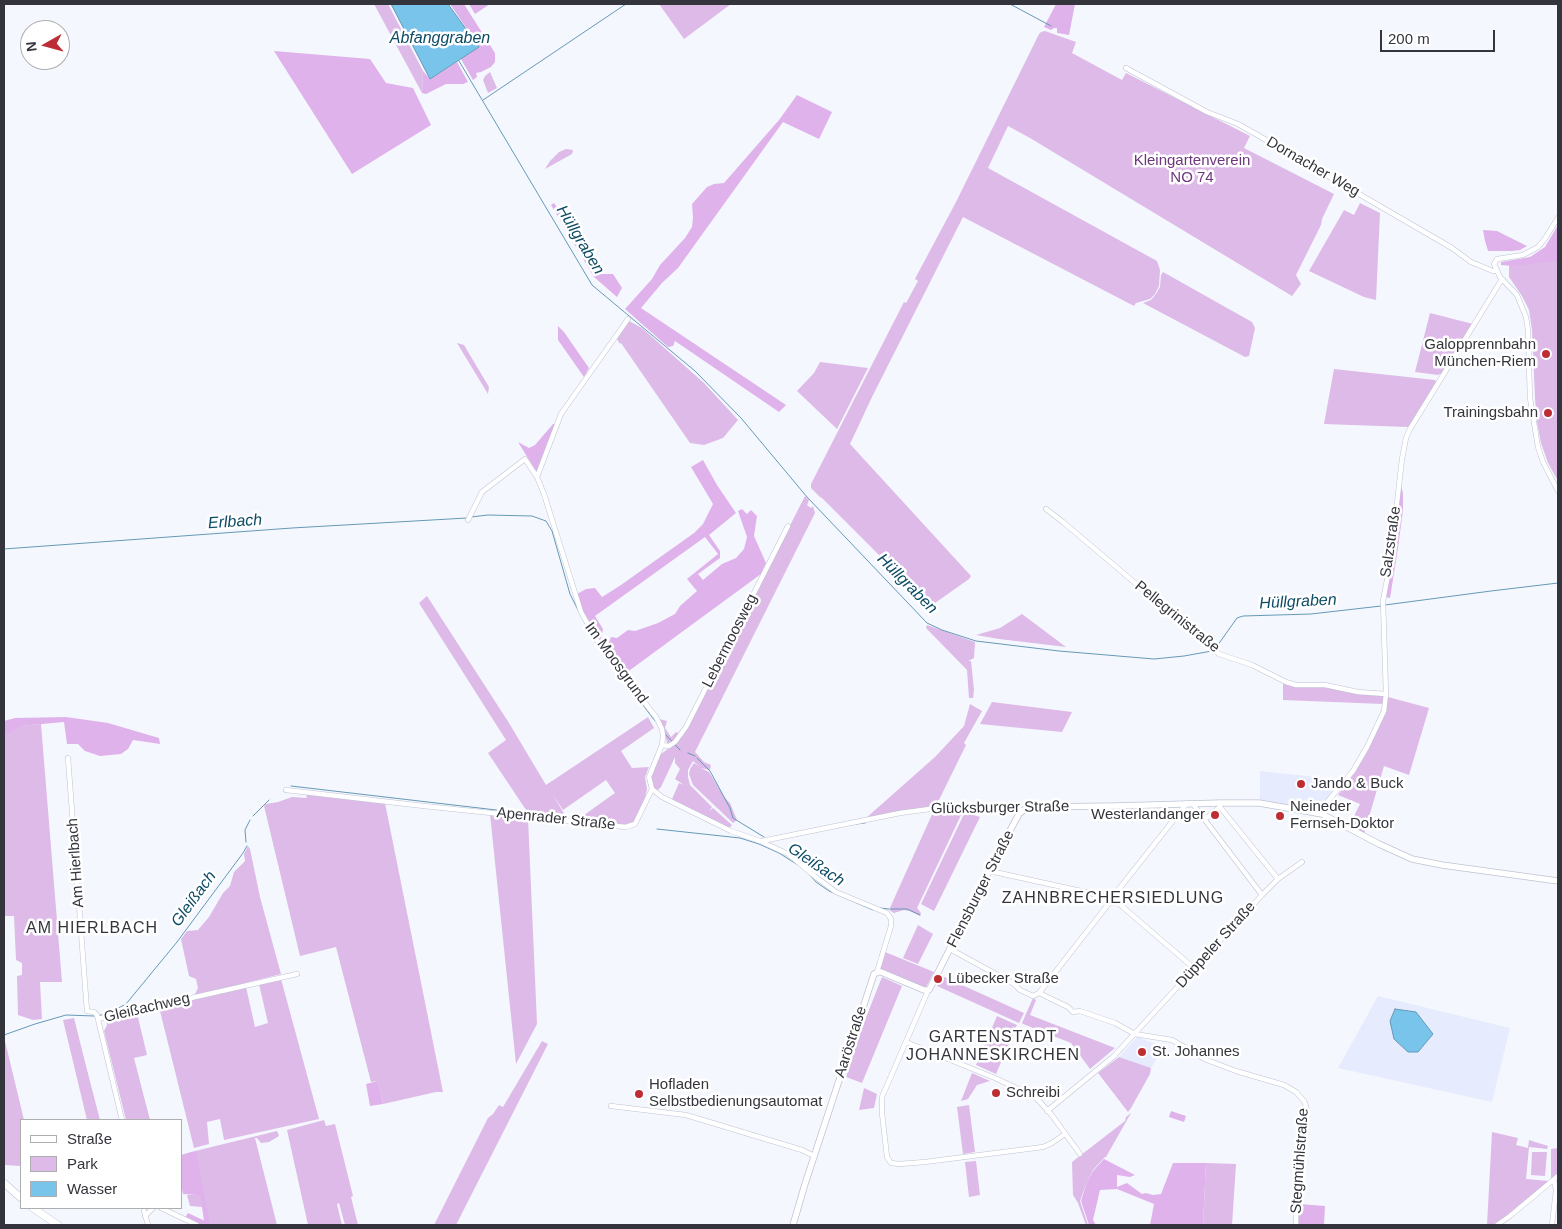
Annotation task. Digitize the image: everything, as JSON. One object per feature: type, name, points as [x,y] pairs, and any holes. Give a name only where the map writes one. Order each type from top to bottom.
[{"type":"main road","points":[[4,1183],[20,1197]]},
{"type":"main road","points":[[34,1209],[58,1225]]},
{"type":"street","name":"Dornacher Weg","points":[[1126,68],[1207,112],[1246,128],[1452,248],[1471,262],[1497,271]]},
{"type":"street","points":[[1558,218],[1544,240],[1530,252],[1523,255],[1500,258],[1494,264],[1502,279],[1517,295],[1526,317],[1530,398],[1538,447],[1543,462],[1558,492]]},
{"type":"street","name":"Salzstraße","points":[[1318,812],[1353,771],[1384,711],[1386,694],[1383,602],[1390,564],[1406,438],[1502,279]]},
{"type":"street","points":[[537,477],[561,414],[628,320]]},
{"type":"street","name":"Im Moosgrund","points":[[468,520],[482,492],[525,459],[537,477],[581,612],[599,644],[656,717],[662,729],[662,745]]},
{"type":"street","name":"Pellegrinistraße","points":[[1046,509],[1216,651],[1296,685],[1325,685],[1358,692],[1386,694]]},
{"type":"street","name":"Lebermoosweg","points":[[662,745],[668,746],[673,743],[686,728],[788,526]]},
{"type":"street","points":[[662,745],[650,774],[649,782],[652,789],[662,797],[730,831],[760,841]]},
{"type":"street","name":"Am Hierlbach","points":[[68,758],[87,1011],[94,1012],[97,1017]]},
{"type":"street","name":"Apenrader Straße","points":[[286,790],[626,827],[635,824],[652,789]]},
{"type":"street","points":[[950,949],[1014,984],[1020,990],[1033,996],[1039,993],[1109,900],[1111,894],[1116,894],[1190,803],[1262,895]]},
{"type":"street","name":"Glücksburger Straße","points":[[760,841],[900,813],[937,808],[1010,806],[1017,807],[1022,811],[1033,807],[1259,803],[1318,812],[1412,859],[1558,881]]},
{"type":"street","points":[[1203,818],[1208,817],[1220,805],[1278,879]]},
{"type":"street","name":"Flensburger Straße","points":[[1022,811],[990,870],[932,987],[927,991],[882,1097],[887,1157],[891,1163],[899,1164],[1043,1147],[1065,1134]]},
{"type":"street","name":"Aaröstraße","points":[[760,841],[788,854],[836,892],[887,913],[891,924],[877,972],[862,1009],[793,1225]]},
{"type":"street","name":"Düppeler Straße","points":[[1047,1111],[1114,1056],[1262,895],[1278,879],[1302,862]]},
{"type":"street","points":[[990,870],[1109,900],[1114,904],[1117,902],[1195,968]]},
{"type":"street","points":[[1116,894],[1117,902]]},
{"type":"street","points":[[877,972],[927,991]]},
{"type":"street","name":"Gleißachweg","points":[[122,1119],[97,1017],[297,974]]},
{"type":"street","points":[[1039,993],[1068,1007],[1074,1012],[1080,1011],[1115,1023],[1135,1034]]},
{"type":"street","name":"Stegmühlstraße","points":[[1135,1034],[1172,1040],[1207,1060],[1236,1071],[1284,1085],[1301,1096],[1306,1106],[1296,1205],[1296,1225]]},
{"type":"street","points":[[906,1042],[995,1078],[1031,1095],[1047,1111],[1080,1154]]},
{"type":"street","points":[[611,1106],[686,1115],[802,1150],[814,1156]]},
{"type":"street","points":[[1497,1225],[1556,1178]]},
{"type":"street","points":[[1552,1225],[1556,1178]]},
{"type":"street","points":[[148,1225],[145,1214],[152,1209]]},
{"type":"street","points":[[163,1209],[197,1225]]},
{"type":"shaded area","points":[[450,4],[464,4],[495,53],[495,62],[491,67],[476,73],[477,77],[473,80],[461,59],[479,47]]},
{"type":"shaded area","points":[[469,4],[474,5],[490,4],[475,14]]},
{"type":"shaded area","points":[[1056,4],[1075,4],[1069,35],[1057,33],[1057,28],[1051,30],[1044,27]]},
{"type":"shaded area","points":[[274,51],[370,59],[386,83],[413,88],[431,125],[352,174]]},
{"type":"shaded area","points":[[457,62],[468,82],[463,84],[446,84],[426,94],[422,93],[423,71],[430,79]]},
{"type":"shaded area","points":[[797,95],[832,112],[819,139],[783,122],[678,268],[662,283],[641,308],[786,405],[779,412],[675,341],[673,346],[668,347],[625,309],[652,279],[660,265],[685,238],[692,227],[692,204],[707,187],[724,183],[779,120]]},
{"type":"shaded area","points":[[554,203],[601,274],[613,274],[622,288],[617,297],[594,277],[551,205]]},
{"type":"shaded area","points":[[1558,225],[1558,261],[1513,266],[1501,265],[1501,262],[1530,257],[1545,247]]},
{"type":"shaded area","points":[[1483,230],[1497,231],[1527,246],[1520,250],[1488,251]]},
{"type":"shaded area","points":[[558,326],[589,368],[584,377],[558,340]]},
{"type":"shaded area","points":[[555,424],[537,473],[518,442],[529,448],[535,445]]},
{"type":"shaded area","points":[[703,460],[736,513],[709,535],[720,551],[720,558],[698,574],[703,580],[722,564],[736,558],[744,549],[747,537],[738,511],[742,509],[747,514],[751,510],[757,516],[754,536],[766,563],[761,574],[626,673],[607,647],[611,637],[617,638],[628,630],[635,631],[658,623],[675,614],[680,606],[697,591],[687,579],[718,554],[705,537],[595,616],[603,629],[600,643],[583,611],[577,594],[586,589],[595,588],[602,597],[694,533],[703,524],[713,504],[691,467]]},
{"type":"shaded area","points":[[1401,486],[1403,510],[1390,598],[1386,597]]},
{"type":"shaded area","points":[[66,717],[108,723],[159,738],[160,744],[133,740],[128,749],[121,754],[100,756],[85,751],[78,744],[67,744],[64,722],[20,726],[10,735],[4,733],[4,721],[15,718]]},
{"type":"shaded area","points":[[1260,771],[1344,780],[1317,810],[1260,802]]},
{"type":"shaded area","points":[[1378,996],[1510,1028],[1492,1102],[1338,1068]]},
{"type":"shaded area","name":"St. Johannes","points":[[1137,1037],[1164,1047],[1151,1068],[1119,1057]]},
{"type":"shaded area","points":[[378,1081],[383,1104],[370,1106],[366,1084]]},
{"type":"shaded area","points":[[1171,1111],[1186,1116],[1184,1122],[1169,1117]]},
{"type":"shaded area","points":[[196,1152],[210,1225],[201,1225],[186,1218],[188,1213],[205,1221],[200,1195],[183,1194],[182,1155]]},
{"type":"shaded area","points":[[1104,1159],[1135,1175],[1130,1177],[1117,1175],[1117,1187],[1127,1183],[1142,1194],[1153,1195],[1161,1194],[1173,1163],[1206,1163],[1203,1225],[1150,1225],[1154,1204],[1117,1189],[1100,1190],[1093,1220],[1096,1225],[1089,1225],[1081,1201],[1093,1171]]},
{"type":"shaded area","points":[[1299,1204],[1325,1206],[1324,1225],[1298,1225]]},
{"type":"green space","points":[[374,4],[388,4],[423,71],[422,93]]},
{"type":"green space","points":[[659,4],[731,4],[684,39]]},
{"type":"green space","name":"Kleingartenverein NO 74","points":[[1045,31],[1076,42],[1072,53],[1122,80],[1126,73],[1250,136],[1244,148],[1334,194],[1296,275],[1301,284],[1292,296],[1008,126],[988,168],[1157,261],[1160,270],[1159,286],[1150,299],[1136,303],[1134,306],[963,217],[850,444],[971,576],[928,608],[910,586],[811,488],[811,484],[904,302],[906,303],[918,281],[915,279],[956,202],[1039,34]]},
{"type":"green space","points":[[490,72],[497,88],[488,93],[483,80]]},
{"type":"green space","points":[[566,149],[573,150],[572,154],[545,169],[559,152]]},
{"type":"green space","points":[[1360,203],[1380,213],[1376,300],[1364,297],[1309,271],[1344,210],[1354,215]]},
{"type":"green space","name":"Galopprennbahn München-Riem","points":[[1558,243],[1558,481],[1548,463],[1541,443],[1537,422],[1532,330],[1529,310],[1509,277],[1509,264],[1537,258]]},
{"type":"green space","points":[[1163,272],[1252,322],[1255,328],[1249,356],[1245,357],[1143,303],[1151,300],[1156,294],[1160,287]]},
{"type":"green space","points":[[1430,313],[1473,324],[1442,373],[1438,375],[1415,372]]},
{"type":"green space","points":[[629,321],[642,328],[704,383],[738,420],[723,438],[704,445],[690,443],[617,339]]},
{"type":"green space","points":[[457,343],[464,345],[489,387],[488,394]]},
{"type":"green space","points":[[820,362],[868,368],[837,429],[797,391],[814,373]]},
{"type":"green space","points":[[1334,369],[1435,380],[1437,384],[1408,427],[1324,424]]},
{"type":"green space","points":[[805,496],[809,500],[807,505],[811,508],[813,506],[815,513],[695,752],[704,762],[711,765],[710,770],[701,768],[709,772],[730,803],[737,820],[733,823],[693,785],[689,774],[690,769],[694,763],[700,767],[693,761],[688,770],[690,785],[712,807],[709,811],[713,808],[732,825],[728,829],[672,799],[679,783],[684,785],[675,779],[680,769],[675,763],[675,757],[661,787],[657,791],[653,788],[651,775],[660,755],[669,748],[659,719],[667,721],[665,728],[671,737],[676,732],[683,736]]},
{"type":"green space","points":[[427,596],[509,723],[546,785],[648,717],[654,728],[621,751],[632,768],[649,767],[645,777],[647,789],[645,798],[635,822],[622,825],[577,820],[615,793],[606,780],[563,810],[553,795],[566,817],[528,813],[488,753],[506,740],[419,603]]},
{"type":"green space","points":[[1022,614],[1066,647],[976,635],[1000,628]]},
{"type":"green space","points":[[927,625],[975,642],[974,658],[968,661],[971,661],[973,698],[969,698],[967,670],[926,628]]},
{"type":"green space","points":[[1283,682],[1381,694],[1384,696],[1383,704],[1283,700]]},
{"type":"green space","points":[[1388,697],[1429,708],[1409,775],[1384,766],[1364,834],[1349,826],[1360,804],[1338,795],[1358,767],[1368,748]]},
{"type":"green space","points":[[992,702],[1072,712],[1062,732],[980,724]]},
{"type":"green space","points":[[970,704],[982,711],[964,743],[966,745],[936,806],[865,819],[935,757],[964,726]]},
{"type":"green space","points":[[41,724],[62,982],[40,982],[42,1019],[33,1020],[18,1015],[17,976],[22,975],[22,963],[16,960],[14,916],[4,916],[4,733],[10,735],[19,726]]},
{"type":"green space","points":[[306,794],[385,803],[443,1092],[383,1104],[378,1081],[371,1082],[336,947],[300,956],[264,806],[292,797],[307,798]]},
{"type":"green space","points":[[948,809],[962,813],[917,908],[921,913],[920,916],[904,910],[894,913],[889,910],[934,810]]},
{"type":"green space","points":[[965,812],[980,817],[934,911],[921,904]]},
{"type":"green space","points":[[490,814],[528,818],[537,1024],[516,1064]]},
{"type":"green space","points":[[248,846],[281,974],[194,996],[198,988],[196,979],[189,976],[181,939],[187,931],[198,930],[209,917],[223,893],[230,886],[234,872],[245,861],[244,854]]},
{"type":"green space","points":[[918,925],[933,934],[918,964],[903,958]]},
{"type":"green space","points":[[885,952],[934,972],[925,989],[880,969]]},
{"type":"green space","points":[[942,976],[1024,1013],[1019,1023],[937,986]]},
{"type":"green space","points":[[882,977],[902,986],[862,1083],[846,1077],[863,1025]]},
{"type":"green space","points":[[281,979],[319,1119],[224,1140],[220,1119],[207,1122],[209,1144],[194,1148],[159,1007],[246,987],[255,1027],[268,1023],[259,984]]},
{"type":"green space","points":[[1033,998],[1036,1000],[1030,1015],[1115,1048],[1090,1069],[1071,1043],[1022,1023]]},
{"type":"green space","points":[[137,1013],[147,1055],[134,1058],[150,1119],[126,1119],[104,1031],[107,1025],[106,1020]]},
{"type":"green space","points":[[997,1016],[1017,1025],[996,1074],[976,1065]]},
{"type":"green space","points":[[74,1018],[100,1119],[87,1119],[63,1020]]},
{"type":"green space","points":[[542,1041],[548,1044],[456,1225],[434,1225],[488,1118],[499,1105],[503,1107]]},
{"type":"green space","points":[[4,1042],[24,1119],[20,1119],[20,1166],[4,1165]]},
{"type":"green space","points":[[1119,1057],[1151,1068],[1150,1074],[1128,1112],[1098,1073]]},
{"type":"green space","points":[[972,1073],[990,1081],[977,1085],[968,1099],[961,1101]]},
{"type":"green space","points":[[864,1088],[877,1094],[874,1108],[859,1110]]},
{"type":"green space","points":[[969,1105],[975,1152],[963,1154],[957,1107]]},
{"type":"green space","points":[[1131,1113],[1106,1157],[1093,1170],[1087,1182],[1080,1201],[1088,1225],[1086,1225],[1073,1195],[1072,1162],[1125,1121],[1126,1117]]},
{"type":"green space","points":[[324,1120],[326,1126],[335,1124],[353,1196],[351,1197],[358,1225],[345,1225],[339,1203],[337,1204],[342,1225],[308,1225],[287,1130]]},
{"type":"green space","points":[[277,1131],[279,1136],[269,1142],[261,1143],[255,1138],[277,1225],[200,1225],[185,1218],[187,1214],[204,1221],[202,1207],[190,1206],[187,1195],[199,1194],[191,1152]]},
{"type":"green space","points":[[1492,1132],[1518,1138],[1516,1145],[1528,1148],[1529,1140],[1548,1146],[1547,1149],[1529,1147],[1526,1179],[1549,1181],[1495,1225],[1487,1225]]},
{"type":"green space","points":[[1558,1148],[1558,1173],[1551,1179],[1551,1149]]},
{"type":"green space","points":[[1532,1152],[1547,1152],[1545,1176],[1531,1175]]},
{"type":"green space","points":[[976,1161],[980,1195],[969,1197],[965,1162]]},
{"type":"green space","points":[[1206,1163],[1236,1164],[1232,1225],[1203,1225]]},
{"type":"water","name":"Abfanggraben","points":[[391,4],[448,4],[479,47],[430,79]]},
{"type":"water","points":[[1395,1009],[1416,1012],[1433,1034],[1418,1052],[1408,1052],[1394,1039],[1390,1021]]},
{"type":"waterway","points":[[483,100],[626,4]]},
{"type":"waterway","points":[[1010,4],[1051,26]]},
{"type":"waterway","name":"Hüllgraben","points":[[459,61],[592,285],[695,371],[741,418],[807,497],[927,623],[976,641],[1059,651],[1154,659],[1212,651]]},
{"type":"waterway","name":"Erlbach","points":[[471,517],[488,515],[532,516],[546,521],[552,531],[570,594],[579,612]]},
{"type":"waterway","name":"Erlbach","points":[[4,549],[292,528],[467,518]]},
{"type":"waterway","name":"Hüllgraben","points":[[1385,605],[1558,583]]},
{"type":"waterway","name":"Hüllgraben","points":[[1215,649],[1237,618],[1243,616],[1311,614],[1381,606]]},
{"type":"waterway","name":"Erlbach","points":[[582,617],[595,642]]},
{"type":"waterway","points":[[600,648],[655,721]]},
{"type":"waterway","points":[[666,735],[680,750]]},
{"type":"waterway","points":[[688,753],[695,756]]},
{"type":"waterway","points":[[697,758],[710,771],[730,808],[733,818],[764,837]]},
{"type":"waterway","name":"Gleißach","points":[[291,786],[556,817]]},
{"type":"waterway","name":"Gleißach","points":[[253,816],[269,800]]},
{"type":"waterway","name":"Gleißach","points":[[246,842],[245,830],[250,820]]},
{"type":"waterway","points":[[856,824],[865,823]]},
{"type":"waterway","name":"Gleißach","points":[[657,829],[740,838],[779,853],[798,865]]},
{"type":"waterway","name":"Gleißach","points":[[98,1016],[126,1004],[177,942],[247,846]]},
{"type":"waterway","name":"Gleißach","points":[[809,874],[816,882],[829,891],[873,910]]},
{"type":"waterway","name":"Gleißach","points":[[880,908],[889,909]]},
{"type":"waterway","name":"Gleißach","points":[[891,909],[907,909],[920,915]]},
{"type":"waterway","name":"Gleißach","points":[[4,1035],[66,1015],[94,1016]]},
{"type":"place","name":"Galopprennbahn München-Riem","points":[[1546,354]]},
{"type":"place","name":"Trainingsbahn","points":[[1548,413]]},
{"type":"place","name":"Jando & Buck","points":[[1301,784]]},
{"type":"place","name":"Westerlandanger","points":[[1215,815]]},
{"type":"place","name":"Neineder Fernseh-Doktor","points":[[1280,816]]},
{"type":"place","name":"Lübecker Straße","points":[[938,979]]},
{"type":"place","name":"St. Johannes","points":[[1142,1052]]},
{"type":"place","name":"Schreibi","points":[[996,1093]]},
{"type":"place","name":"Hofladen Selbstbedienungsautomat","points":[[639,1094]]},
{"type":"district","name":"ZAHNBRECHERSIEDLUNG","points":[[1113,899]]},
{"type":"district","name":"AM HIERLBACH","points":[[92,929]]},
{"type":"district","name":"GARTENSTADT JOHANNESKIRCHEN","points":[[993,1047]]}]
